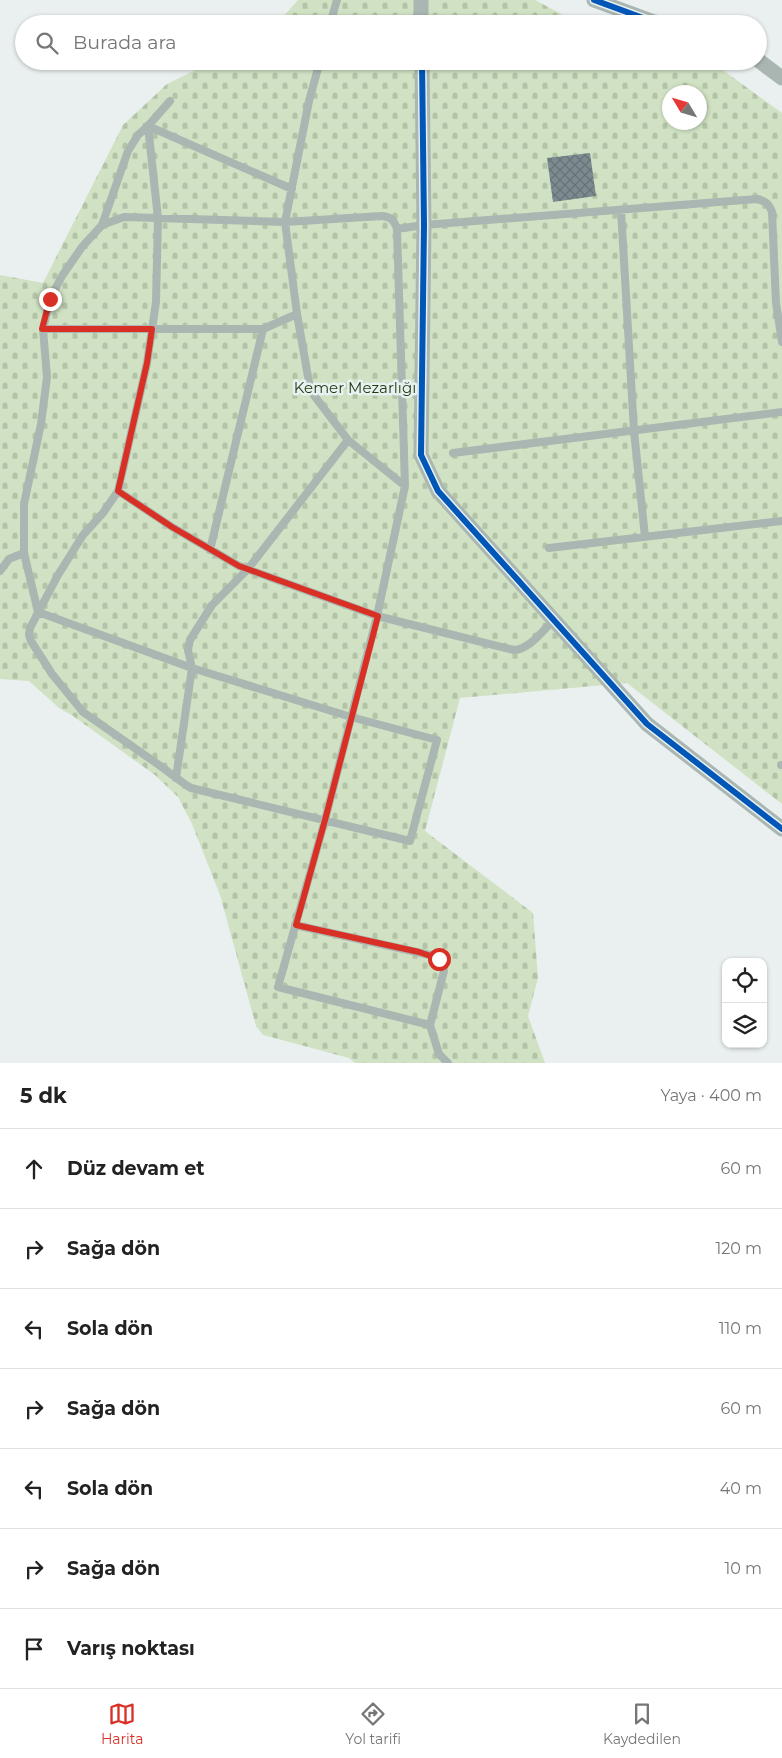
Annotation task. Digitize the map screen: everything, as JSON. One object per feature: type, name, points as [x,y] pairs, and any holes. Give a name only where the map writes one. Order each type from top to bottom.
[{"type":"street","points":[[421,0],[421,15]]},
{"type":"street","points":[[594,0],[635,15]]},
{"type":"street","points":[[767,67],[782,78]]},
{"type":"street","points":[[422,70],[424,225],[421,455],[438,491],[647,724],[782,829]]},
{"type":"lane","points":[[332,15],[336,0]]},
{"type":"lane","points":[[318,70],[309,101],[285,222],[310,388],[312,394],[348,440],[405,486]]},
{"type":"lane","points":[[102,226],[128,151],[138,135],[170,101]]},
{"type":"lane","points":[[148,126],[292,189]]},
{"type":"lane","points":[[38,612],[192,668],[351,718],[437,740],[410,840],[191,788],[83,712],[52,674],[31,641],[29,635],[30,628],[38,612],[58,575],[83,535],[103,514],[118,491],[147,363],[156,302],[158,218],[148,126]]},
{"type":"lane","points":[[397,229],[424,225],[764,201],[769,205],[772,212],[782,342]]},
{"type":"lane","points":[[621,210],[634,431],[645,537]]},
{"type":"lane","points":[[38,612],[24,553],[24,504],[41,424],[47,377],[42,329],[50,299],[62,276],[82,247],[102,226],[124,217],[285,222],[382,216],[389,217],[395,222],[397,229],[405,486],[378,616],[325,820],[278,987],[430,1025]]},
{"type":"lane","points":[[42,329],[263,329],[298,314]]},
{"type":"lane","points":[[210,550],[263,329]]},
{"type":"lane","points":[[453,452],[782,412]]},
{"type":"lane","points":[[176,778],[192,668],[188,650],[190,640],[212,605],[248,570],[348,440]]},
{"type":"lane","points":[[118,491],[210,550],[239,566],[378,616],[514,650],[527,646],[553,621]]},
{"type":"lane","points":[[550,548],[782,521]]},
{"type":"lane","points":[[0,571],[9,559],[24,553]]},
{"type":"lane","points":[[296,925],[419,952],[439,959],[444,971],[430,1025],[440,1054],[448,1063]]},
{"type":"green space","points":[[298,0],[535,0],[563,15],[285,15]]},
{"type":"green space","name":"Kemer Mezarlığı","points":[[196,70],[723,70],[782,113],[782,804],[627,683],[460,698],[425,831],[533,913],[538,978],[528,1016],[545,1063],[355,1063],[349,1058],[263,1035],[256,1026],[220,895],[192,824],[178,797],[155,775],[59,708],[29,681],[0,679],[0,275],[43,283],[123,125],[167,84]]},
{"type":"building","points":[[590,153],[596,196],[553,202],[547,158]]},
{"type":"cycle path","points":[[594,0],[635,15]]},
{"type":"cycle path","points":[[422,70],[424,225],[421,455],[438,491],[647,724],[782,829]]},
{"type":"route","points":[[50,299],[42,329],[152,329],[147,363],[118,491],[172,527],[239,566],[378,616],[296,925],[378,942],[439,959]]}]
